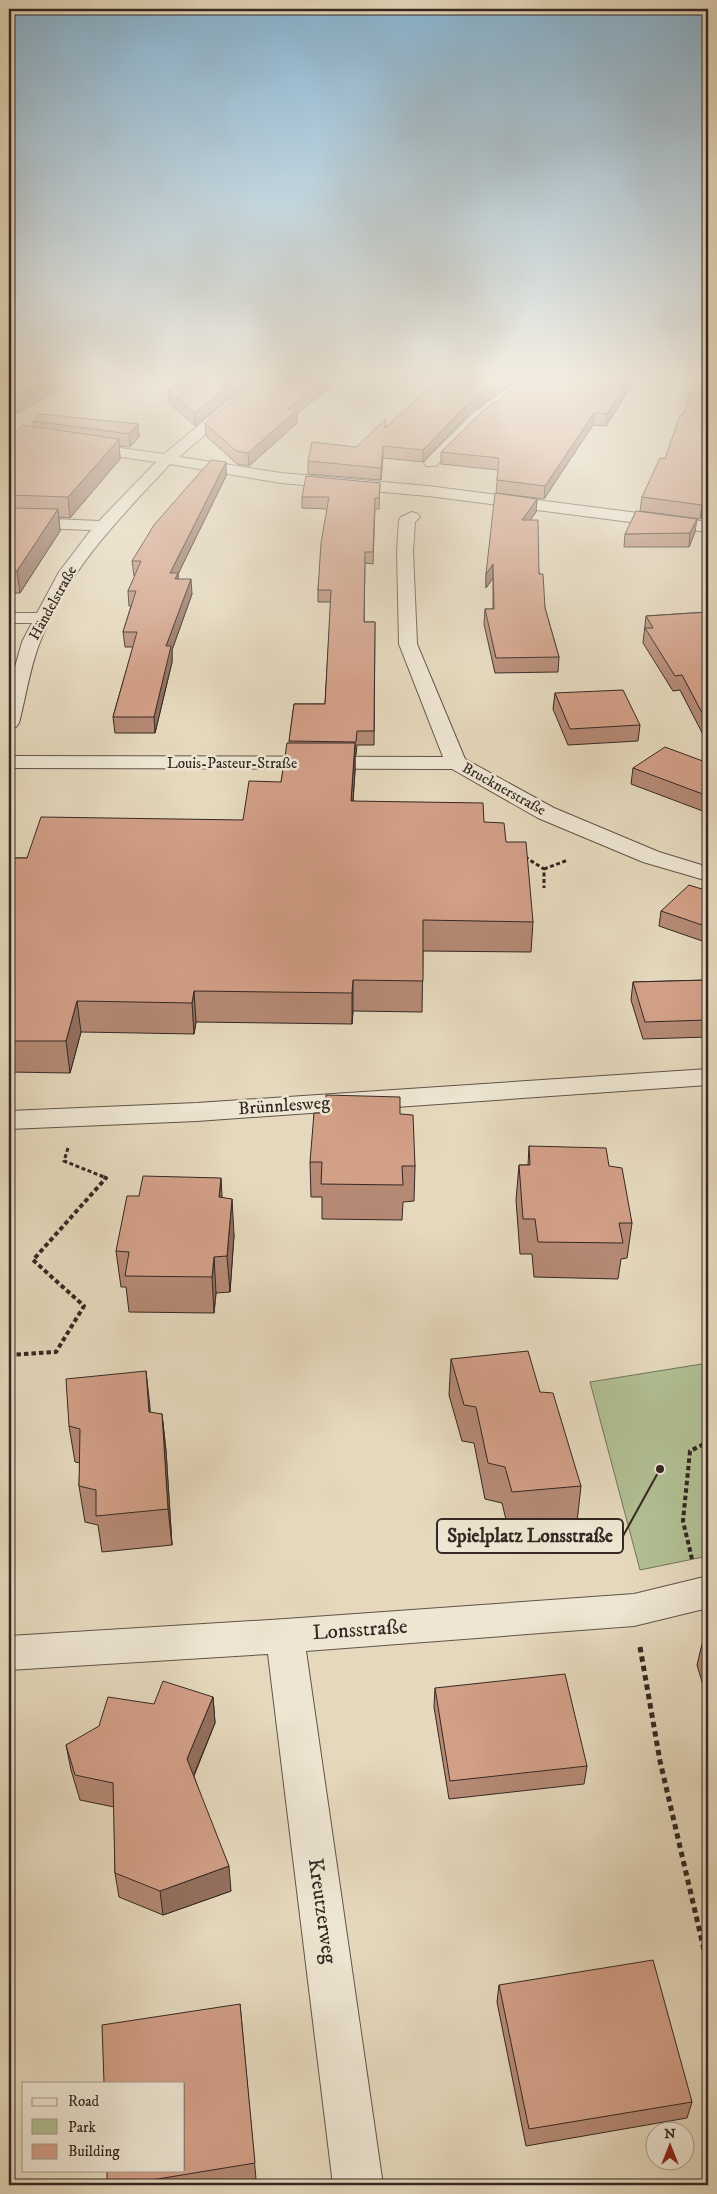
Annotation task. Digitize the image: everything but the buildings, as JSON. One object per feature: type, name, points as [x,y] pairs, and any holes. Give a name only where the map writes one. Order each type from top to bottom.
[{"type":"street","name":"Händelstraße","points":[[9,723],[31,642],[68,572],[104,526],[145,482]]},
{"type":"street","points":[[331,482],[428,491],[708,527]]},
{"type":"street","name":"Brucknerstraße","points":[[412,517],[407,520],[405,552],[408,644],[456,763],[546,813],[651,857],[708,874]]},
{"type":"street","points":[[9,522],[104,526]]},
{"type":"street","points":[[9,618],[42,618]]},
{"type":"street","name":"Louis-Pasteur-Straße","points":[[9,762],[456,763]]},
{"type":"street","name":"Brünnlesweg","points":[[9,1120],[197,1112],[708,1078]]},
{"type":"street","name":"Lonsstraße","points":[[9,1653],[285,1636],[634,1610],[706,1592]]},
{"type":"street","name":"Kreutzerweg","points":[[285,1636],[358,2185]]},
{"type":"path","points":[[524,856],[544,869]]},
{"type":"path","points":[[544,869],[568,860]]},
{"type":"path","points":[[544,869],[544,888]]},
{"type":"path","points":[[9,1355],[56,1352],[84,1306],[33,1260],[106,1178],[64,1161],[78,1117]]},
{"type":"path","points":[[706,1592],[683,1521],[690,1451],[708,1442]]},
{"type":"path","points":[[634,1610],[660,1761],[708,1966]]},
{"type":"green space","points":[[708,1363],[708,1556],[640,1570],[590,1382]]},
{"type":"place","name":"Spielplatz Lonsstraße","points":[[660,1469]]}]
